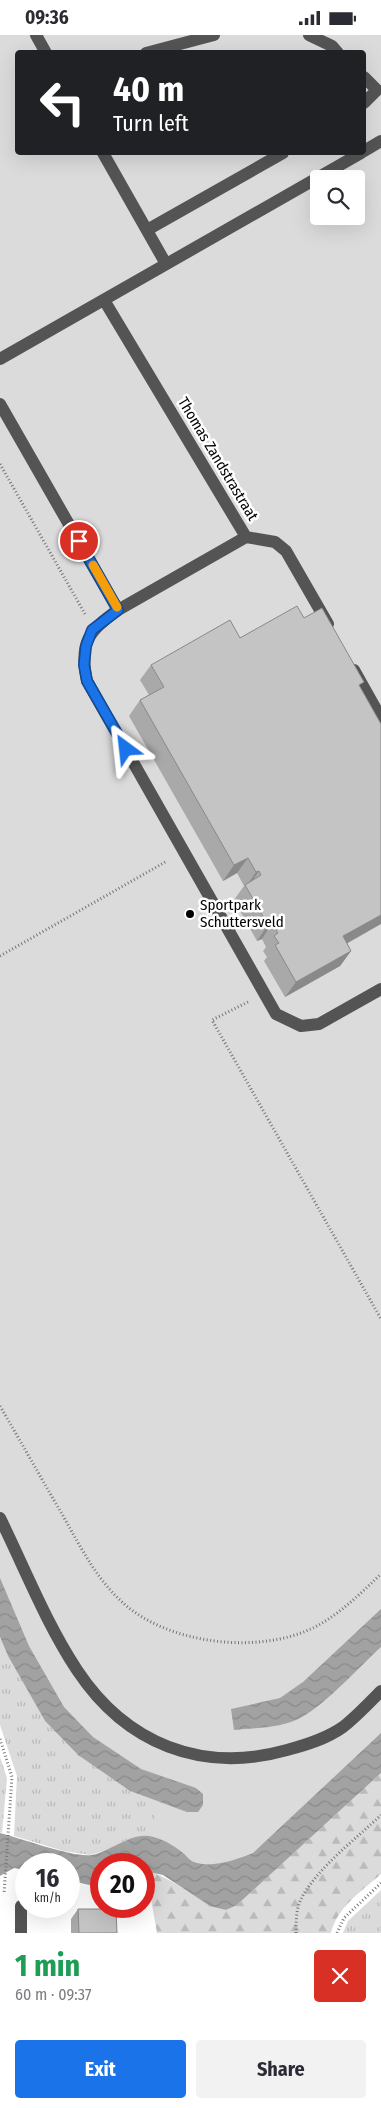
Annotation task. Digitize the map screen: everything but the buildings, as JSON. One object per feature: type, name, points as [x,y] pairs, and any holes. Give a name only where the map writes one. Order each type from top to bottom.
[{"type":"street","points":[[36,35],[44,50]]},
{"type":"street","points":[[157,50],[214,35]]},
{"type":"street","points":[[309,35],[335,50]]},
{"type":"street","points":[[366,79],[377,90],[366,101]]},
{"type":"street","points":[[366,150],[381,141]]},
{"type":"street","points":[[104,155],[166,264]]},
{"type":"street","points":[[148,230],[280,155]]},
{"type":"street","points":[[0,359],[357,155]]},
{"type":"street","name":"Thomas Zandstrastraat","points":[[92,630],[118,610],[246,537],[104,300]]},
{"type":"street","points":[[0,404],[118,610]]},
{"type":"street","points":[[246,537],[275,542],[286,551],[334,635]]},
{"type":"street","points":[[92,630],[86,646],[84,665],[87,681],[276,1014],[301,1026],[319,1024],[381,989]]},
{"type":"street","points":[[348,659],[381,718]]},
{"type":"street","points":[[0,1518],[59,1638],[78,1671],[100,1698],[128,1724],[150,1739],[176,1751],[209,1758],[240,1760],[279,1753],[311,1744],[342,1727],[381,1691]]},
{"type":"street","points":[[21,1918],[22,1933]]},
{"type":"path","points":[[0,464],[92,630]]},
{"type":"path","points":[[0,957],[184,851]]},
{"type":"path","points":[[264,993],[212,1020],[381,1319]]},
{"type":"path","points":[[0,1405],[83,1551],[104,1583],[122,1602],[159,1626],[196,1638],[221,1642],[244,1643],[273,1640],[313,1628],[332,1616],[381,1574]]},
{"type":"path","points":[[0,1739],[12,1777],[5,1880]]},
{"type":"path","points":[[296,1933],[301,1899],[316,1879],[381,1815]]},
{"type":"path","points":[[337,1933],[344,1918],[381,1883]]},
{"type":"green space","name":"Sportpark Schuttersveld","points":[[0,35],[381,35],[381,1747],[250,1867],[196,1869],[146,1849],[161,1792],[48,1708],[0,1612]]},
{"type":"green space","points":[[0,1637],[8,1656],[45,1721],[78,1755],[130,1791],[187,1812],[253,1853],[129,1839],[107,1850],[90,1853],[90,1855],[64,1851],[14,1836],[17,1776],[0,1725]]},
{"type":"green space","points":[[0,1757],[7,1778],[2,1833],[0,1832]]},
{"type":"green space","points":[[381,1773],[381,1874],[344,1907],[331,1933],[157,1933],[154,1918],[155,1873],[215,1906],[226,1910],[237,1905]]},
{"type":"green space","points":[[381,1890],[381,1933],[343,1933],[348,1921]]},
{"type":"water","points":[[0,1578],[29,1646],[64,1707],[93,1737],[141,1769],[196,1788],[203,1794],[203,1805],[198,1812],[187,1812],[130,1791],[78,1755],[45,1721],[8,1656],[0,1637]]},
{"type":"water","points":[[381,1609],[381,1647],[322,1703],[294,1721],[269,1727],[234,1730],[231,1709],[280,1698],[303,1682]]},
{"type":"water","points":[[381,1733],[381,1773],[237,1905],[226,1910],[210,1906],[163,1875],[155,1873],[155,1853],[99,1853],[135,1837],[149,1836],[163,1840],[193,1861],[201,1864],[216,1864],[253,1853]]},
{"type":"water","points":[[0,1833],[69,1853],[15,1853],[15,1868],[0,1876]]},
{"type":"water","points":[[80,1855],[90,1855],[89,1885],[80,1883]]},
{"type":"slow traffic","points":[[93,565],[117,607]]},
{"type":"place","name":"Sportpark Schuttersveld","points":[[190,914]]},
{"type":"route","points":[[79,541],[118,610],[92,630],[86,646],[84,665],[87,681],[126,749]]}]
